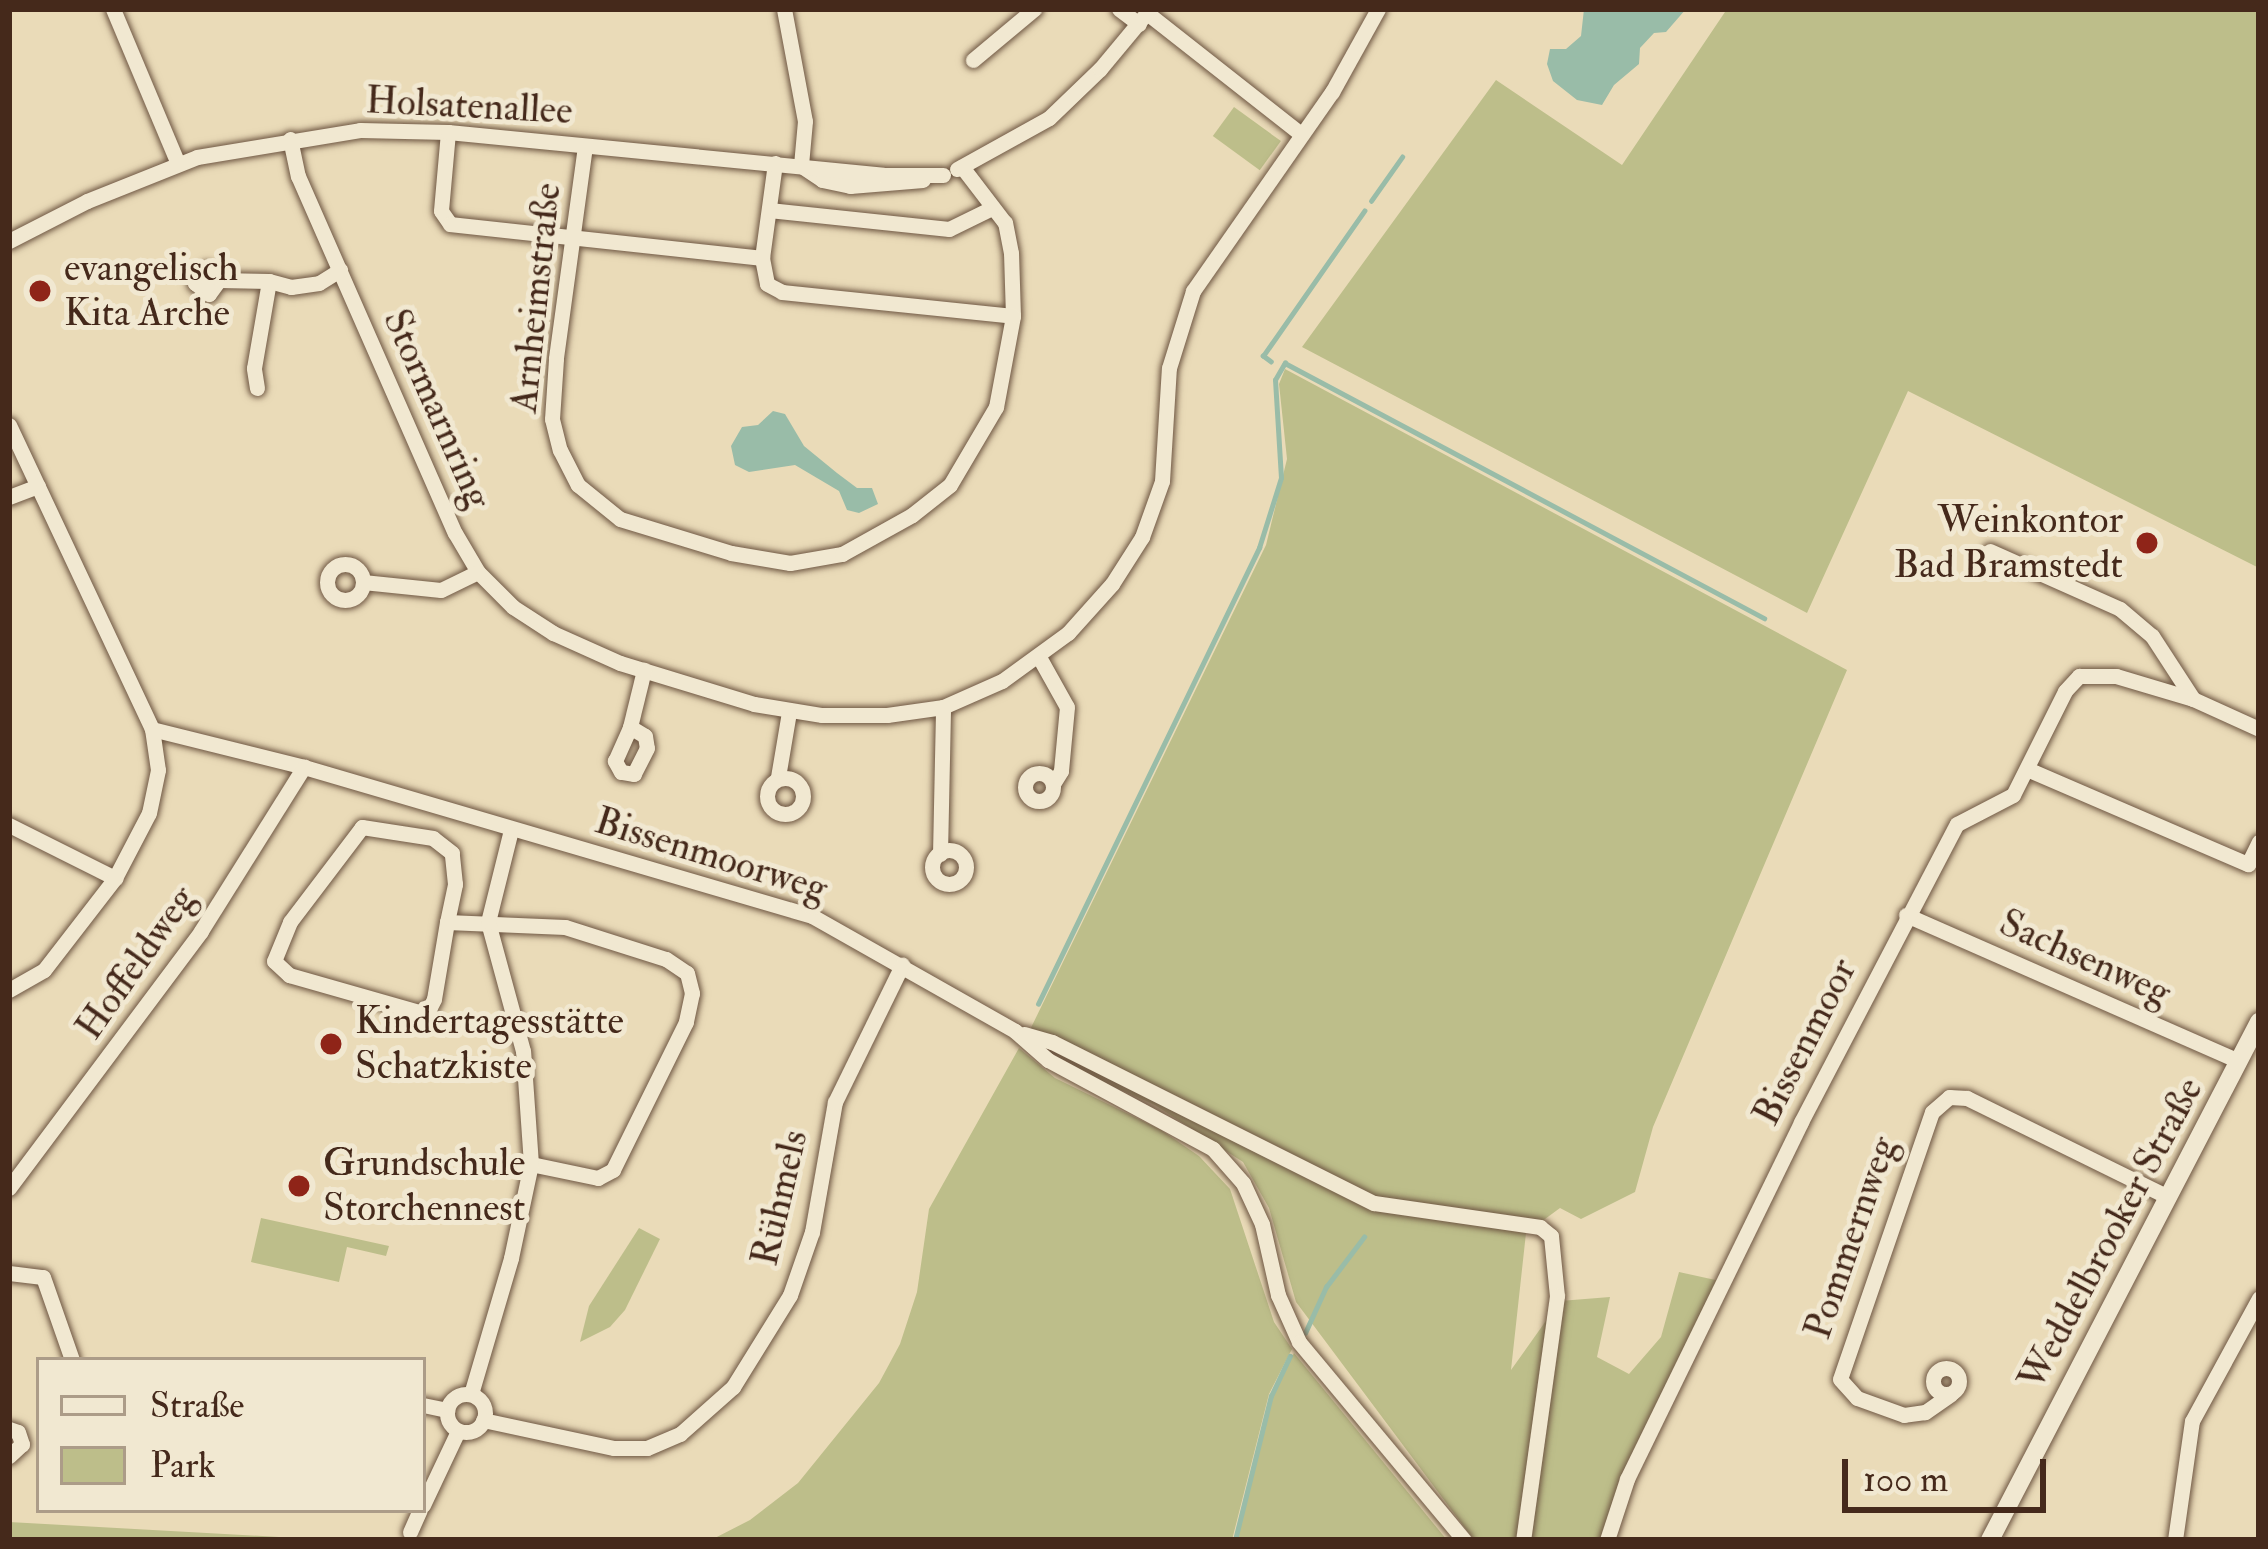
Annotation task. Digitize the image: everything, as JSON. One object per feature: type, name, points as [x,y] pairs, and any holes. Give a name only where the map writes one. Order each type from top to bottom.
[{"type":"street","points":[[114,9],[178,164]]},
{"type":"street","points":[[784,9],[805,122],[801,165]]},
{"type":"street","points":[[973,60],[1034,9]]},
{"type":"street","points":[[1119,9],[1145,16],[1301,134]]},
{"type":"street","name":"Stormarnring","points":[[290,139],[298,176],[455,533],[478,572],[513,607],[554,633],[644,670],[789,712],[875,717],[943,707],[1002,681],[1039,657],[1112,584],[1142,537],[1162,481],[1168,368],[1180,325],[1218,249],[1363,43],[1378,9]]},
{"type":"street","name":"Holsatenallee","points":[[9,241],[86,201],[178,164],[290,139],[360,130],[448,131],[943,175],[1049,118],[1145,16]]},
{"type":"street","points":[[448,131],[441,211],[450,224],[762,258]]},
{"type":"street","name":"Arnheimstraße","points":[[585,146],[552,419],[560,451],[578,485],[620,518],[731,553],[790,563],[867,542],[950,485],[996,407],[1012,316],[1011,253],[1005,224],[962,167]]},
{"type":"street","points":[[775,163],[762,258],[766,284],[782,292],[1012,316]]},
{"type":"street","points":[[769,210],[949,229],[990,209]]},
{"type":"street","points":[[219,280],[269,280],[291,287],[320,283],[340,271]]},
{"type":"street","points":[[257,388],[254,368],[269,280]]},
{"type":"street","points":[[9,425],[152,729],[158,770],[149,813],[115,878],[44,970],[9,990]]},
{"type":"street","points":[[9,497],[38,486]]},
{"type":"street","name":"Bissenmoor","points":[[1990,551],[2120,608],[2152,636],[2193,699]]},
{"type":"street","points":[[362,582],[441,590],[478,572]]},
{"type":"street","points":[[1039,657],[1067,707],[1061,771],[1053,784]]},
{"type":"street","points":[[2148,686],[2164,660]]},
{"type":"street","points":[[630,727],[644,670]]},
{"type":"street","name":"Bissenmoor","points":[[1607,1540],[1636,1460],[1906,915],[1957,824],[2013,795],[2065,691],[2079,676],[2099,674],[2193,699],[2259,729]]},
{"type":"street","points":[[940,854],[943,707]]},
{"type":"street","points":[[778,777],[789,712]]},
{"type":"street","name":"Bissenmoorweg","points":[[152,729],[304,767],[812,916],[1015,1031],[1048,1060],[1213,1149],[1243,1184],[1262,1224],[1278,1295],[1299,1342],[1464,1540]]},
{"type":"street","name":"Hoffeldweg","points":[[9,1188],[113,1057],[201,931],[304,767]]},
{"type":"street","points":[[2027,769],[2248,864],[2259,841]]},
{"type":"street","points":[[9,824],[115,878]]},
{"type":"street","points":[[362,827],[434,838],[452,853],[455,884],[447,922],[434,999],[426,1011],[289,975],[274,961],[290,922],[362,827]]},
{"type":"street","points":[[471,1394],[512,1258],[531,1164],[531,1105],[523,1052],[488,922],[511,830]]},
{"type":"street","name":"Sachsenweg","points":[[1906,915],[2238,1061]]},
{"type":"street","points":[[447,922],[566,928],[666,959],[687,973],[692,993],[676,1042],[613,1170],[598,1178],[531,1164]]},
{"type":"street","name":"Rühmels","points":[[484,1420],[614,1448],[647,1448],[680,1434],[733,1387],[790,1295],[812,1232],[836,1102],[902,965]]},
{"type":"street","name":"Weddelbrooker Straße","points":[[1990,1540],[2259,1022]]},
{"type":"street","points":[[1015,1031],[1052,1042],[1374,1203],[1540,1227],[1551,1235],[1557,1295],[1523,1540]]},
{"type":"street","name":"Pommernweg","points":[[1951,1394],[1922,1414],[1904,1415],[1857,1398],[1840,1379],[1932,1112],[1949,1097],[1967,1098],[2168,1197]]},
{"type":"street","points":[[9,1273],[43,1277],[71,1357]]},
{"type":"street","points":[[2175,1540],[2192,1421],[2259,1298]]},
{"type":"street","points":[[458,1431],[473,1431],[484,1420],[484,1408],[471,1394]]},
{"type":"street","points":[[447,1410],[458,1395],[471,1394]]},
{"type":"street","points":[[426,1406],[447,1410]]},
{"type":"street","points":[[447,1410],[458,1431]]},
{"type":"street","points":[[9,1429],[21,1436],[15,1452]]},
{"type":"street","points":[[426,1499],[458,1431]]},
{"type":"street","points":[[410,1532],[419,1513]]},
{"type":"green space","points":[[1727,9],[2259,9],[2259,568],[1908,391],[1807,613],[1302,347],[1496,80],[1622,165]]},
{"type":"green space","points":[[1234,107],[1281,141],[1260,170],[1213,136]]},
{"type":"green space","points":[[1285,369],[1847,670],[1653,1127],[1635,1192],[1581,1219],[1560,1208],[1526,1233],[1511,1370],[1560,1301],[1610,1297],[1597,1357],[1629,1374],[1661,1337],[1679,1272],[1720,1281],[1604,1540],[1474,1540],[1296,1302],[1269,1208],[1243,1162],[1155,1105],[1054,1060],[1026,1038],[1266,545],[1287,459],[1279,384]]},
{"type":"green space","points":[[1019,1048],[1055,1078],[1161,1130],[1199,1156],[1230,1189],[1274,1322],[1292,1349],[1269,1394],[1232,1540],[711,1540],[750,1520],[798,1483],[879,1383],[900,1344],[917,1292],[929,1209]]},
{"type":"green space","points":[[261,1218],[389,1246],[386,1256],[347,1247],[339,1282],[251,1262]]},
{"type":"green space","points":[[639,1228],[660,1239],[625,1310],[610,1327],[580,1342],[589,1306]]},
{"type":"green space","points":[[1294,1353],[1447,1540],[1237,1540],[1273,1395]]},
{"type":"green space","points":[[9,1522],[279,1537],[9,1540]]},
{"type":"shaded area","points":[[1584,9],[1686,9],[1666,32],[1654,33],[1640,48],[1639,64],[1614,85],[1602,105],[1577,100],[1553,81],[1547,64],[1550,49],[1566,49],[1581,36]]},
{"type":"shaded area","points":[[773,411],[785,414],[804,446],[837,473],[857,488],[872,488],[878,504],[859,513],[847,510],[839,491],[795,465],[749,472],[735,465],[731,446],[742,427],[758,425]]},
{"type":"waterway","points":[[1371,201],[1402,157]]},
{"type":"waterway","points":[[1271,362],[1263,356],[1364,211]]},
{"type":"waterway","points":[[1038,1004],[1259,548],[1281,478],[1275,380],[1285,363],[1764,618]]},
{"type":"waterway","points":[[1305,1333],[1326,1287],[1364,1237]]},
{"type":"waterway","points":[[1235,1540],[1271,1396],[1290,1356]]},
{"type":"place","name":"evangelisch Kita Arche","points":[[40,291]]},
{"type":"place","name":"Weinkontor Bad Bramstedt","points":[[2147,543]]},
{"type":"place","name":"Kindertagesstätte Schatzkiste","points":[[331,1044]]},
{"type":"place","name":"Grundschule Storchennest","points":[[299,1186]]}]
